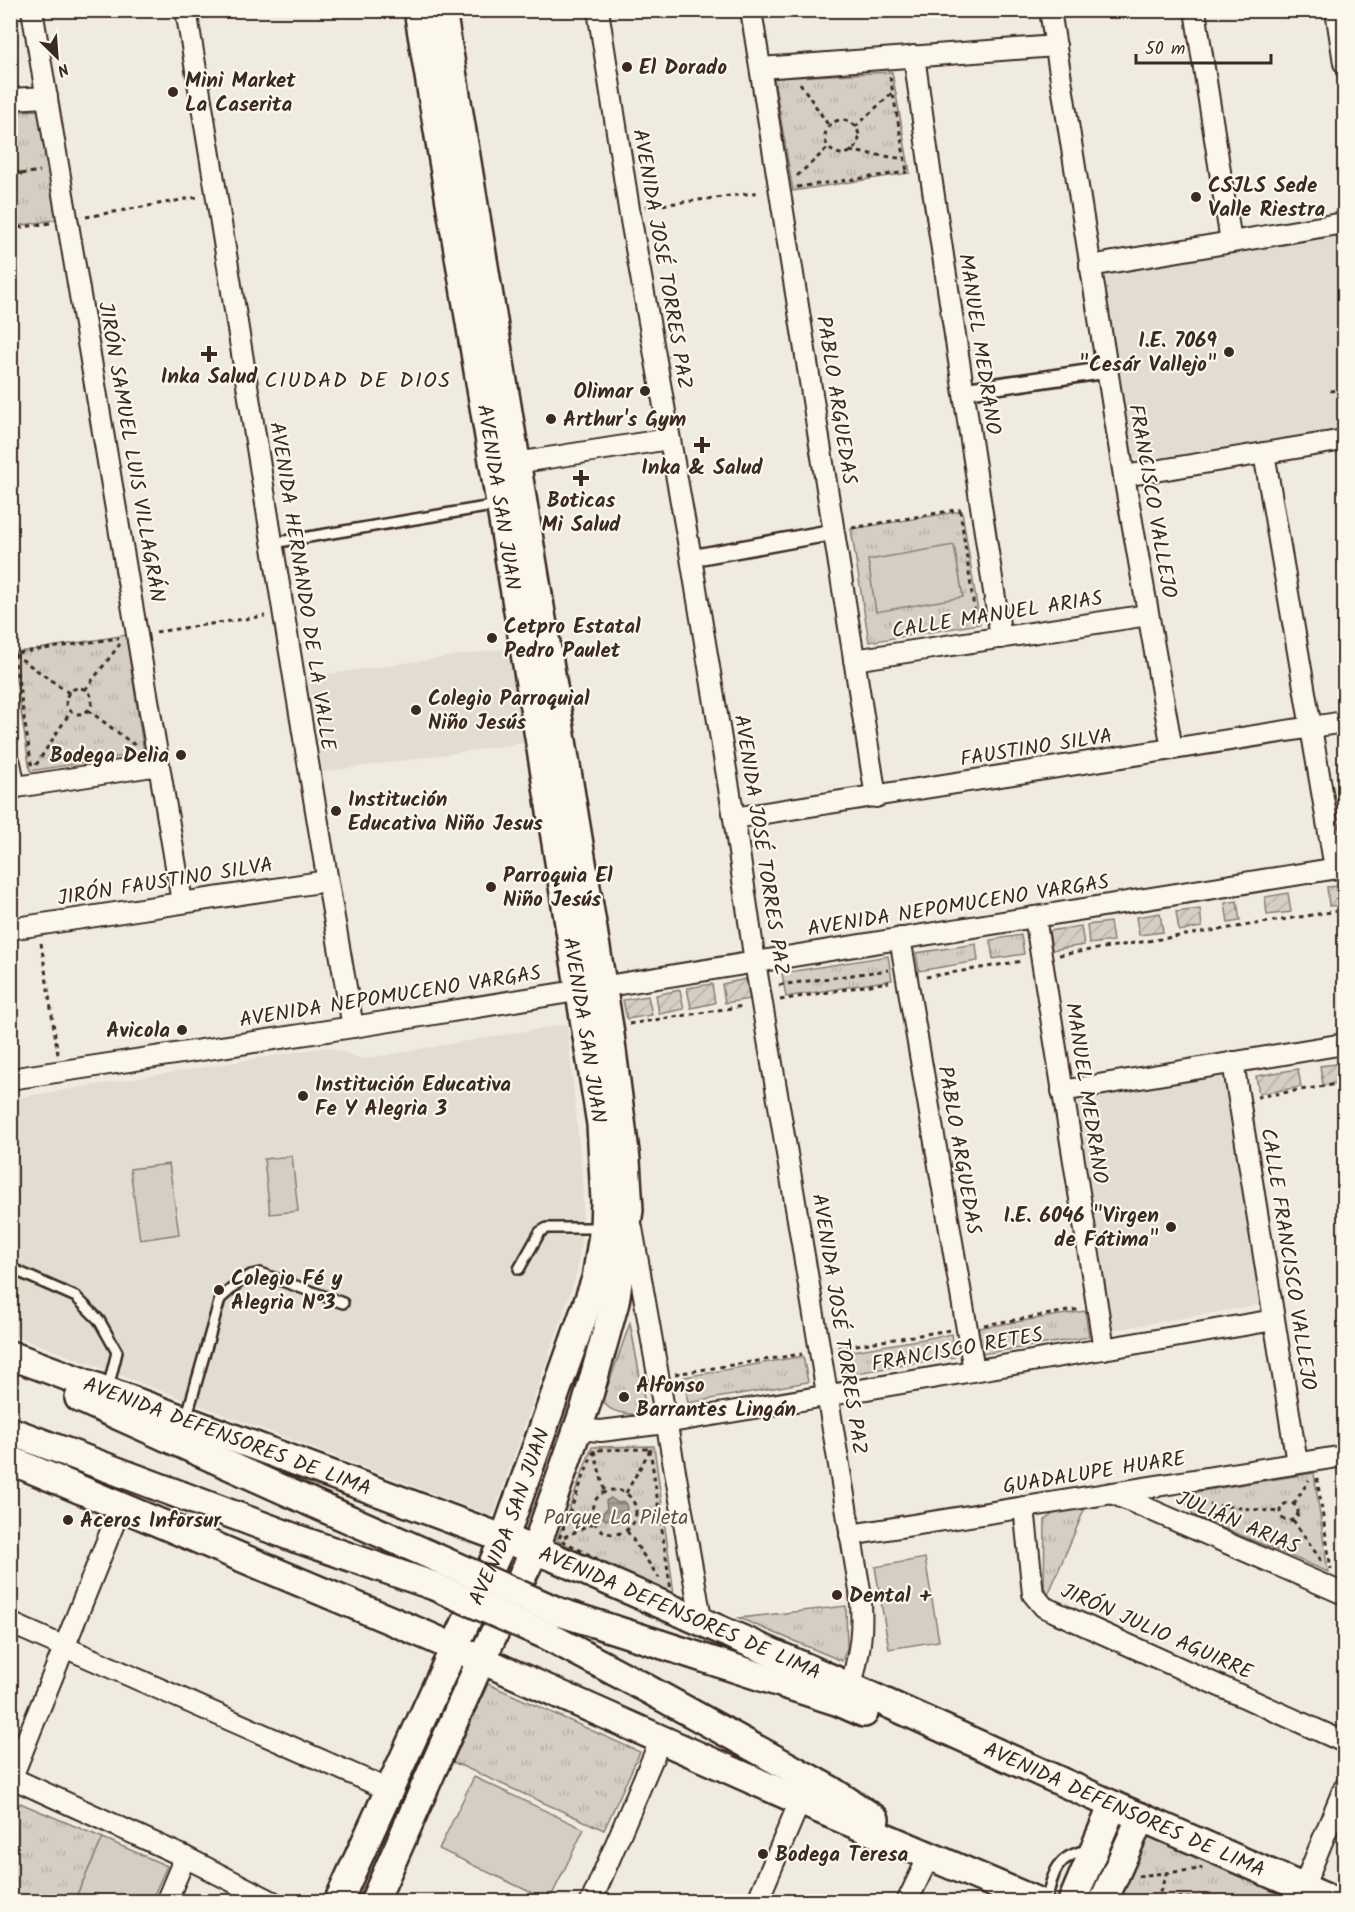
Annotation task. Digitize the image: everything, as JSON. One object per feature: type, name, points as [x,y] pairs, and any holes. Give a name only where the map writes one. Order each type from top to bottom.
[{"type":"main road","name":"AVENIDA SAN JUAN","points":[[374,1902],[481,1660],[535,1550],[577,1428],[615,1302],[629,1210],[626,1160],[609,1027],[590,988],[500,505],[418,10]]},
{"type":"main road","name":"AVENIDA SAN JUAN","points":[[338,1902],[504,1539],[596,1279],[604,1228],[603,1149],[590,988],[516,463],[442,10]]},
{"type":"main road","name":"AVENIDA DEFENSORES DE LIMA","points":[[10,1355],[535,1550],[701,1616],[851,1687],[1336,1902]]},
{"type":"main road","points":[[10,1368],[559,1612],[839,1702],[938,1746],[1038,1771]]},
{"type":"main road","points":[[10,1431],[295,1538],[434,1586],[548,1636],[830,1789],[929,1856]]},
{"type":"main road","points":[[10,1460],[454,1648],[800,1801],[1038,1902]]},
{"type":"main road","points":[[1072,1902],[1113,1805]]},
{"type":"main road","points":[[1103,1902],[1141,1817]]},
{"type":"street","name":"JIRÓN SAMUEL LUIS VILLAGRÁN","points":[[32,10],[182,902]]},
{"type":"street","name":"AVENIDA HERNANDO DE LA VALLE","points":[[186,10],[327,881],[353,1027]]},
{"type":"street","name":"AVENIDA JOSÉ TORRES PAZ","points":[[598,10],[629,209],[691,558],[734,818],[755,962],[863,1620],[861,1648],[851,1687]]},
{"type":"street","name":"PABLO ARGUEDAS","points":[[751,10],[876,797]]},
{"type":"street","name":"FRANCISCO VALLEJO","points":[[1050,10],[1124,476],[1172,749]]},
{"type":"street","points":[[1195,10],[1231,242]]},
{"type":"street","points":[[1336,10],[1344,63]]},
{"type":"street","points":[[760,68],[1056,46]]},
{"type":"street","name":"MANUEL MEDRANO","points":[[914,56],[1001,638]]},
{"type":"street","points":[[10,99],[47,97]]},
{"type":"street","points":[[1090,266],[1344,223]]},
{"type":"street","points":[[963,391],[1107,370]]},
{"type":"street","points":[[516,463],[669,439]]},
{"type":"street","points":[[1124,476],[1344,440]]},
{"type":"street","points":[[1263,453],[1311,727],[1340,867]]},
{"type":"street","points":[[691,558],[834,532]]},
{"type":"street","name":"CALLE MANUEL ARIAS","points":[[854,660],[1148,615]]},
{"type":"street","name":"FAUSTINO SILVA","points":[[734,818],[1344,722]]},
{"type":"street","points":[[10,763],[13,788],[159,765]]},
{"type":"street","name":"AVENIDA NEPOMUCENO VARGAS","points":[[10,1079],[353,1027],[1340,867]]},
{"type":"street","name":"JIRÓN FAUSTINO SILVA","points":[[10,929],[327,881]]},
{"type":"street","name":"MANUEL MEDRANO","points":[[1035,917],[1104,1349]]},
{"type":"street","name":"PABLO ARGUEDAS","points":[[900,938],[901,974],[974,1370]]},
{"type":"street","points":[[1062,1090],[1344,1044]]},
{"type":"street","name":"CALLE FRANCISCO VALLEJO","points":[[1233,1062],[1297,1463]]},
{"type":"street","points":[[629,1210],[701,1616]]},
{"type":"street","name":"FRANCISCO RETES","points":[[577,1428],[601,1431],[665,1423],[1274,1320]]},
{"type":"street","name":"GUADALUPE HUARE","points":[[850,1535],[1344,1456]]},
{"type":"street","name":"JULIÁN ARIAS","points":[[1112,1493],[1344,1593]]},
{"type":"street","points":[[121,1506],[11,1780],[185,1857],[273,1902]]},
{"type":"street","name":"JIRÓN JULIO AGUIRRE","points":[[1024,1507],[1033,1594],[1044,1607],[1344,1742]]},
{"type":"street","points":[[10,1623],[389,1790]]},
{"type":"street","points":[[591,1902],[661,1739]]},
{"type":"street","points":[[1303,1888],[1344,1788]]},
{"type":"street","points":[[757,1902],[800,1801]]},
{"type":"street","points":[[908,1902],[929,1856]]},
{"type":"street","points":[[166,1902],[185,1857]]},
{"type":"lane","points":[[273,543],[500,505]]},
{"type":"lane","points":[[519,1269],[540,1232],[547,1228],[604,1228]]},
{"type":"lane","points":[[10,1268],[76,1297],[99,1320],[117,1352],[107,1391]]},
{"type":"lane","points":[[186,1421],[220,1299],[238,1283],[251,1275],[260,1273],[343,1303]]},
{"type":"lane","points":[[1046,1902],[1053,1872],[1071,1852],[1094,1849]]},
{"type":"path","points":[[890,76],[907,172]]},
{"type":"path","points":[[810,81],[799,81],[829,126]]},
{"type":"path","points":[[855,127],[893,92]]},
{"type":"path","points":[[850,152],[858,141],[859,135],[855,127],[840,120],[829,126],[825,139],[829,147],[838,153],[850,152],[905,159]]},
{"type":"path","points":[[794,187],[793,179],[829,147]]},
{"type":"path","points":[[10,166],[21,174],[10,184]]},
{"type":"path","points":[[10,229],[217,194]]},
{"type":"path","points":[[1330,391],[1344,389]]},
{"type":"path","points":[[834,532],[981,506]]},
{"type":"path","points":[[960,510],[978,622],[967,624]]},
{"type":"path","points":[[84,690],[124,637]]},
{"type":"path","points":[[33,770],[14,654],[69,693]]},
{"type":"path","points":[[84,690],[73,690],[69,693],[66,704],[71,711],[78,714],[88,710]]},
{"type":"path","points":[[84,690],[91,699],[88,710]]},
{"type":"path","points":[[88,710],[143,752],[141,740]]},
{"type":"path","points":[[13,788],[33,770],[71,711]]},
{"type":"path","points":[[33,770],[44,768]]},
{"type":"path","points":[[779,985],[1042,958],[1344,910]]},
{"type":"path","points":[[39,925],[61,1071]]},
{"type":"path","points":[[609,1027],[762,1003],[901,974]]},
{"type":"path","points":[[1239,1100],[1344,1083]]},
{"type":"path","points":[[657,1377],[1097,1306]]},
{"type":"path","points":[[622,1407],[623,1400]]},
{"type":"path","points":[[626,1493],[665,1423]]},
{"type":"path","points":[[594,1450],[650,1449]]},
{"type":"path","points":[[650,1449],[672,1598]]},
{"type":"path","points":[[594,1450],[605,1492]]},
{"type":"path","points":[[559,1539],[594,1450]]},
{"type":"path","points":[[1293,1520],[1331,1575],[1316,1470],[1294,1504]]},
{"type":"path","points":[[612,1490],[626,1493],[635,1504],[636,1519],[627,1531],[620,1534],[606,1533],[595,1523],[593,1516],[595,1502],[605,1492],[612,1490]]},
{"type":"path","points":[[1184,1496],[1182,1504],[1279,1512]]},
{"type":"path","points":[[1279,1512],[1284,1504],[1294,1504]]},
{"type":"path","points":[[1293,1520],[1298,1513],[1294,1504]]},
{"type":"path","points":[[1279,1512],[1284,1520],[1293,1520]]},
{"type":"path","points":[[559,1539],[595,1523]]},
{"type":"path","points":[[627,1531],[659,1578]]},
{"type":"path","points":[[559,1539],[672,1598],[701,1616]]},
{"type":"path","points":[[666,1588],[672,1598]]},
{"type":"path","points":[[1133,1876],[1201,1869],[1201,1865]]},
{"type":"path","points":[[1157,1901],[1167,1873]]},
{"type":"path","points":[[1151,1902],[1185,1897],[1196,1902]]},
{"type":"shaded area","name":"I.E. 7069 \"Cesár Vallejo\"","points":[[1344,229],[1344,429],[1141,460],[1132,456],[1099,275],[1104,267]]},
{"type":"shaded area","name":"Colegio Parroquial Niño Jesús","points":[[509,648],[524,743],[323,772],[308,677]]},
{"type":"shaded area","name":"Colegio Fé y Alegria N°3","points":[[567,1024],[582,1175],[581,1243],[577,1272],[493,1516],[11,1334],[10,1099],[327,1047],[362,1059]]},
{"type":"shaded area","name":"I.E. 6046 \"Virgen de Fátima\"","points":[[1222,1072],[1260,1305],[1112,1330],[1074,1096]]},
{"type":"shaded area","points":[[611,1498],[618,1503],[626,1504],[624,1519],[620,1523],[613,1518],[606,1520],[603,1518],[603,1513],[607,1508],[606,1501]]},
{"type":"green space","points":[[892,72],[910,173],[793,191],[774,78]]},
{"type":"green space","points":[[40,110],[60,219],[11,227],[10,112]]},
{"type":"green space","points":[[962,511],[980,624],[869,642],[851,529]]},
{"type":"green space","points":[[954,545],[963,597],[876,612],[868,560]]},
{"type":"green space","points":[[126,635],[144,753],[30,771],[12,653]]},
{"type":"green space","points":[[1338,886],[1341,905],[1329,906],[1327,887]]},
{"type":"green space","points":[[1288,893],[1291,912],[1267,915],[1265,897]]},
{"type":"green space","points":[[1237,901],[1240,921],[1228,923],[1225,903]]},
{"type":"green space","points":[[1200,909],[1202,927],[1179,931],[1176,912]]},
{"type":"green space","points":[[1160,913],[1163,932],[1139,935],[1136,917]]},
{"type":"green space","points":[[1110,922],[1113,941],[1089,944],[1087,925]]},
{"type":"green space","points":[[1081,926],[1084,945],[1052,950],[1049,931]]},
{"type":"green space","points":[[1021,935],[1024,954],[993,959],[990,940]]},
{"type":"green space","points":[[976,944],[978,961],[919,971],[916,953]]},
{"type":"green space","points":[[888,956],[892,980],[786,997],[782,973]]},
{"type":"green space","points":[[746,979],[750,999],[725,1003],[722,984]]},
{"type":"green space","points":[[712,984],[715,1003],[691,1008],[687,988]]},
{"type":"green space","points":[[680,990],[684,1009],[659,1014],[656,995]]},
{"type":"green space","points":[[648,996],[652,1015],[627,1019],[623,1000]]},
{"type":"green space","points":[[1344,1063],[1344,1082],[1323,1085],[1320,1066]]},
{"type":"green space","points":[[1298,1069],[1301,1087],[1259,1094],[1256,1076]]},
{"type":"green space","points":[[292,1156],[298,1211],[270,1214],[264,1159]]},
{"type":"green space","points":[[169,1164],[179,1234],[140,1240],[130,1169]]},
{"type":"green space","points":[[1085,1311],[1089,1337],[982,1354],[978,1328]]},
{"type":"green space","points":[[630,1323],[646,1409],[641,1416],[609,1408],[603,1400]]},
{"type":"green space","points":[[952,1334],[955,1357],[844,1375],[841,1353]]},
{"type":"green space","points":[[803,1356],[808,1382],[688,1403],[684,1377]]},
{"type":"green space","name":"Parque La Pileta","points":[[654,1446],[675,1601],[557,1540],[592,1447]]},
{"type":"green space","points":[[1314,1473],[1328,1572],[1193,1515],[1187,1504],[1188,1498],[1195,1492]]},
{"type":"green space","points":[[1085,1508],[1048,1595],[1044,1587],[1045,1520],[1054,1513]]},
{"type":"green space","points":[[925,1558],[939,1641],[889,1649],[875,1567]]},
{"type":"green space","points":[[846,1606],[847,1648],[842,1661],[739,1618]]},
{"type":"green space","points":[[488,1684],[640,1752],[604,1830],[453,1762]]},
{"type":"green space","points":[[474,1777],[584,1829],[549,1901],[439,1849]]},
{"type":"green space","points":[[20,1803],[103,1838],[74,1901],[11,1901],[11,1825]]},
{"type":"green space","points":[[1150,1830],[1317,1902],[1117,1902]]},
{"type":"green space","points":[[103,1838],[167,1866],[151,1901],[74,1901]]},
{"type":"place","name":"El Dorado","points":[[627,67]]},
{"type":"place","name":"Mini Market La Caserita","points":[[173,92]]},
{"type":"place","name":"CSJLS Sede Valle Riestra","points":[[1196,197]]},
{"type":"place","name":"I.E. 7069 \"Cesár Vallejo\"","points":[[1229,352]]},
{"type":"place","name":"Inka Salud","points":[[209,354]]},
{"type":"place","name":"Olimar","points":[[645,391]]},
{"type":"place","name":"Arthur's Gym","points":[[551,419]]},
{"type":"place","name":"Inka & Salud","points":[[702,445]]},
{"type":"place","name":"Boticas Mi Salud","points":[[581,478]]},
{"type":"place","name":"Cetpro Estatal Pedro Paulet","points":[[492,638]]},
{"type":"place","name":"Colegio Parroquial Niño Jesús","points":[[416,710]]},
{"type":"place","name":"Bodega Delia","points":[[181,755]]},
{"type":"place","name":"Institución Educativa Niño Jesus","points":[[336,811]]},
{"type":"place","name":"Parroquia El Niño Jesús","points":[[491,887]]},
{"type":"place","name":"Avicola","points":[[182,1030]]},
{"type":"place","name":"Institución Educativa Fe Y Alegria 3","points":[[303,1096]]},
{"type":"place","name":"I.E. 6046 \"Virgen de Fátima\"","points":[[1171,1227]]},
{"type":"place","name":"Colegio Fé y Alegria N°3","points":[[219,1290]]},
{"type":"place","name":"Alfonso Barrantes Lingán","points":[[624,1397]]},
{"type":"place","name":"Aceros Inforsur","points":[[68,1520]]},
{"type":"place","name":"Dental +","points":[[837,1595]]},
{"type":"place","name":"Bodega Teresa","points":[[763,1854]]},
{"type":"district","name":"CIUDAD DE DIOS","points":[[358,379]]}]
